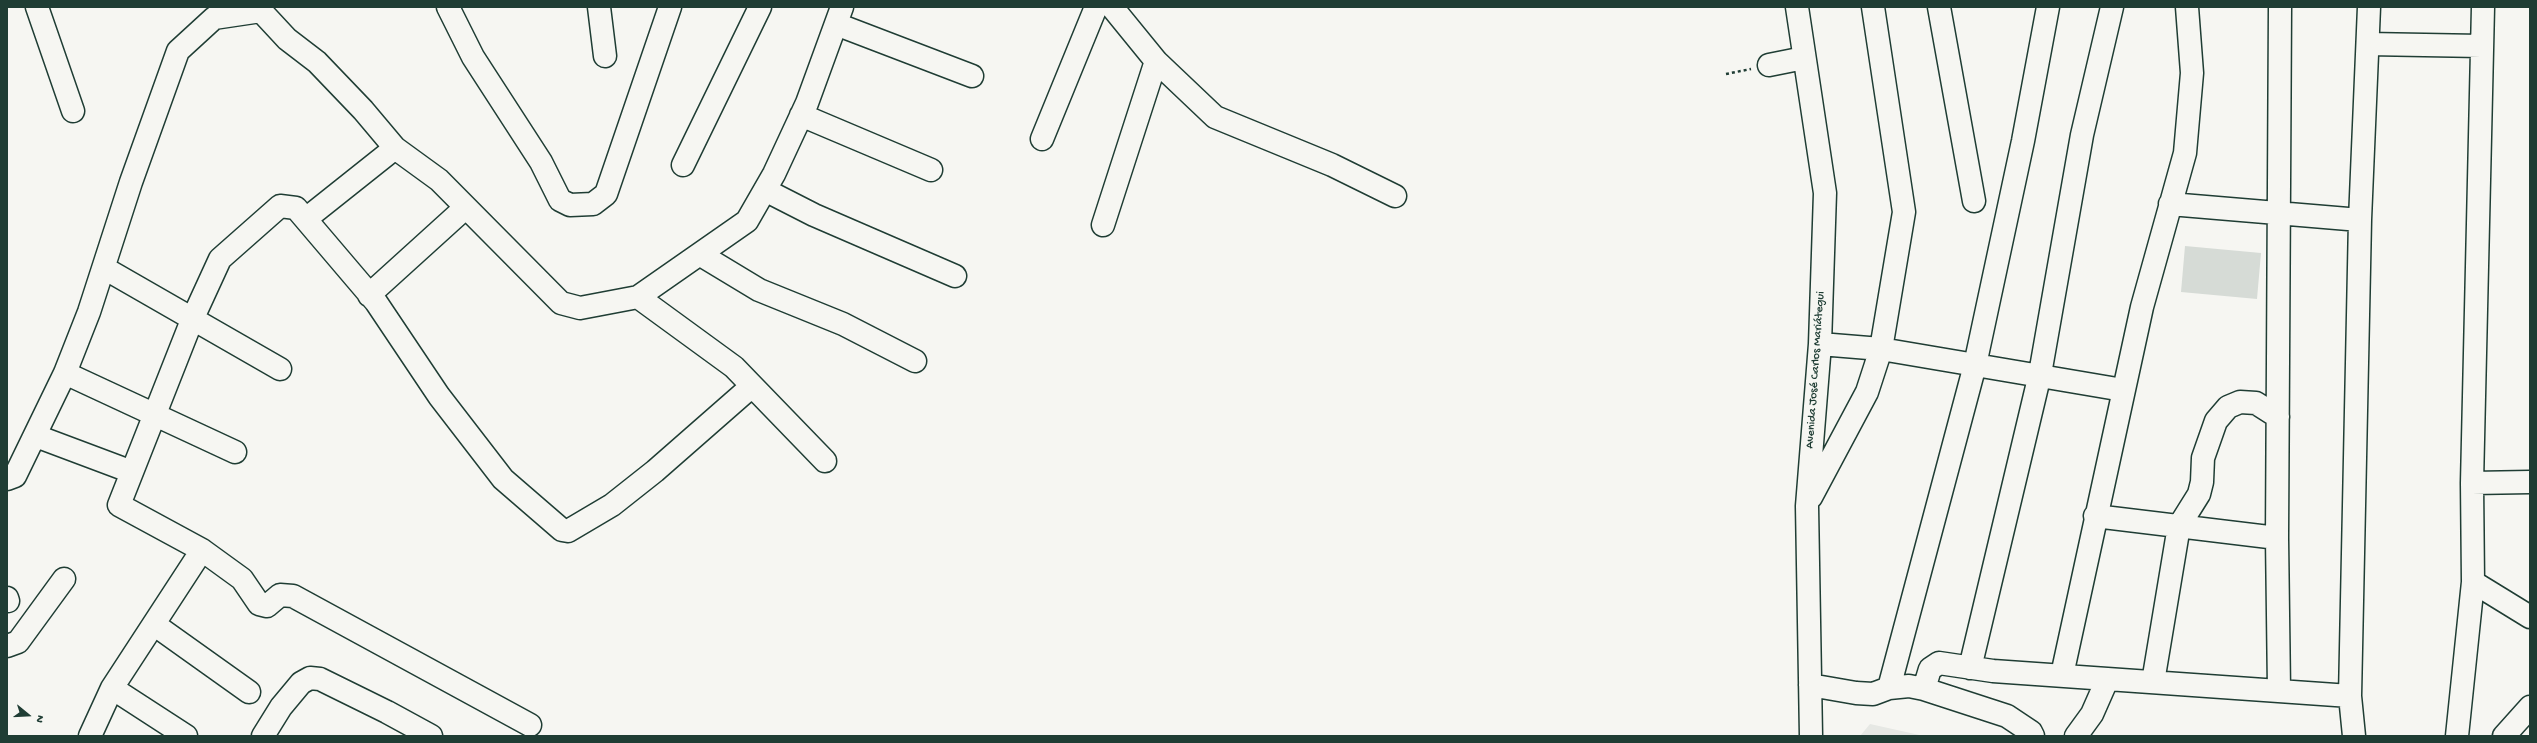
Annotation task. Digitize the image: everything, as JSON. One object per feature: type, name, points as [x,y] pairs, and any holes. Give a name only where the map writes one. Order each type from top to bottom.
[{"type":"street","points":[[37,7],[74,111]]},
{"type":"street","points":[[448,7],[473,57],[541,162],[560,200],[570,205],[593,204],[606,194],[670,7]]},
{"type":"street","points":[[599,7],[605,56]]},
{"type":"street","points":[[684,165],[760,7]]},
{"type":"street","points":[[1042,139],[1096,7]]},
{"type":"street","points":[[1112,7],[1156,61],[1215,117],[1332,165],[1395,196]]},
{"type":"street","name":"Avenida José Carlos Mariátegui","points":[[1797,7],[1825,193],[1820,344],[1807,506],[1811,736]]},
{"type":"street","points":[[1807,506],[1867,392],[1881,349],[1904,212],[1873,7]]},
{"type":"street","points":[[1939,7],[1974,200]]},
{"type":"street","points":[[1889,688],[1975,365],[2023,141],[2048,7]]},
{"type":"street","points":[[1970,668],[2040,374],[2082,135],[2112,7]]},
{"type":"street","points":[[2062,675],[2095,516],[2142,307],[2185,153],[2192,73],[2186,7]]},
{"type":"street","points":[[2279,690],[2277,538],[2280,7]]},
{"type":"street","points":[[2354,736],[2350,696],[2360,220],[2369,7]]},
{"type":"street","points":[[2457,736],[2473,582],[2472,483],[2483,7]]},
{"type":"street","points":[[7,479],[16,476],[65,373],[89,312],[131,182],[178,51],[214,18],[261,9],[287,39],[317,62],[363,110],[395,148],[439,180],[465,208],[561,303],[580,308],[638,297],[701,255],[747,221],[765,190],[801,115],[839,15],[972,76]]},
{"type":"street","points":[[2368,44],[2481,46]]},
{"type":"street","points":[[1769,65],[1804,58]]},
{"type":"street","points":[[1103,226],[1156,61]]},
{"type":"street","points":[[801,115],[931,170]]},
{"type":"street","points":[[307,218],[395,148]]},
{"type":"street","points":[[765,190],[814,215],[955,276]]},
{"type":"street","points":[[2170,204],[2360,220]]},
{"type":"street","points":[[530,725],[293,596],[280,595],[267,606],[259,604],[242,579],[202,550],[119,505],[192,320],[220,259],[280,206],[296,208],[307,218],[369,295],[439,396],[503,479],[562,530],[568,532],[612,505],[655,471],[752,386]]},
{"type":"street","points":[[369,295],[465,208]]},
{"type":"street","points":[[701,255],[759,290],[843,324],[915,361]]},
{"type":"street","points":[[104,268],[192,320],[280,369]]},
{"type":"street","points":[[638,297],[734,367],[825,461]]},
{"type":"street","points":[[1820,344],[1881,349],[1975,365],[2040,374],[2124,390]]},
{"type":"street","points":[[65,373],[235,452]]},
{"type":"street","points":[[2153,682],[2179,526],[2199,494],[2202,482],[2203,458],[2216,422],[2228,407],[2240,402],[2256,404],[2278,417]]},
{"type":"street","points":[[36,436],[132,472]]},
{"type":"street","points":[[2472,483],[2530,482]]},
{"type":"street","points":[[2095,516],[2277,538]]},
{"type":"street","points":[[90,736],[112,688],[155,625],[202,550]]},
{"type":"street","points":[[7,646],[18,642],[64,579]]},
{"type":"street","points":[[2473,582],[2530,617]]},
{"type":"street","points":[[155,625],[249,692]]},
{"type":"street","points":[[1924,689],[1930,669],[1939,663],[1970,668],[2107,680],[2279,690],[2350,696]]},
{"type":"street","points":[[263,736],[280,708],[301,683],[310,678],[320,679],[380,708],[431,736]]},
{"type":"street","points":[[2076,736],[2092,714],[2107,680]]},
{"type":"street","points":[[1810,685],[1856,693],[1873,694],[1889,688],[1909,686],[1924,689],[2007,716],[2031,732],[2033,736]]},
{"type":"street","points":[[112,688],[186,736]]},
{"type":"street","points":[[2504,736],[2530,707]]},
{"type":"path","points":[[1726,74],[1769,65]]},
{"type":"shaded area","points":[[2185,246],[2261,253],[2257,299],[2181,292]]},
{"type":"shaded area","points":[[1870,724],[1924,736],[1860,736]]}]
